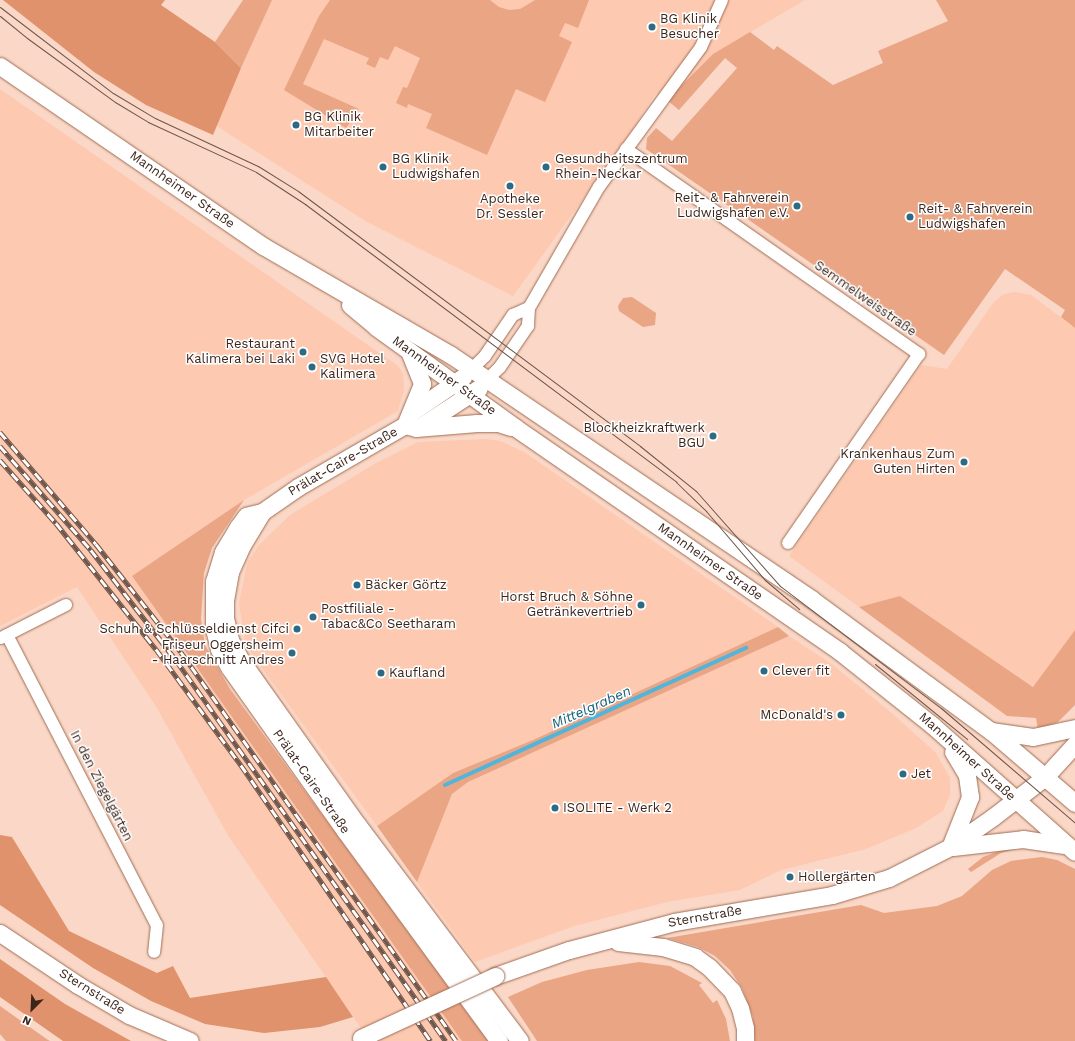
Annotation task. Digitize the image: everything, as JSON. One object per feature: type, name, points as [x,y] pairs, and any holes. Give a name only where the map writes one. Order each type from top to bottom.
[{"type":"street","points":[[488,379],[500,367],[528,326],[529,308],[599,187],[700,47],[722,0]]},
{"type":"street","name":"Mannheimer Straße","points":[[0,56],[34,88]]},
{"type":"street","name":"Mannheimer Straße","points":[[0,66],[263,246],[331,288],[380,321],[472,369],[488,379],[817,604],[991,731],[1075,803]]},
{"type":"street","name":"Semmelweisstraße","points":[[626,149],[919,354],[788,543]]},
{"type":"street","points":[[472,369],[485,356],[513,315],[529,308]]},
{"type":"street","name":"Mannheimer Straße","points":[[380,321],[408,350],[470,395],[839,651],[932,725],[1070,849]]},
{"type":"street","points":[[408,350],[422,384],[411,422],[498,423],[516,428]]},
{"type":"street","name":"Prälat-Caire-Straße","points":[[411,422],[472,369]]},
{"type":"street","name":"Prälat-Caire-Straße","points":[[488,379],[470,395],[411,422],[298,487],[262,512],[246,516],[223,552],[214,581],[214,629],[219,649],[229,667],[423,925],[520,1041]]},
{"type":"street","name":"In den Ziegelgärten","points":[[66,605],[4,637],[157,925],[154,952]]},
{"type":"street","points":[[932,725],[962,765],[970,785],[969,804],[950,847]]},
{"type":"street","points":[[991,731],[1033,736],[1075,728]]},
{"type":"street","name":"Sternstraße","points":[[357,1040],[526,963],[674,922],[847,892],[889,878],[950,847],[1016,800],[1044,777],[1075,744]]},
{"type":"street","points":[[950,847],[1023,839],[1046,840],[1070,849]]},
{"type":"street","name":"Prälat-Caire-Straße","points":[[423,925],[499,1041]]},
{"type":"street","name":"Sternstraße","points":[[0,933],[78,985],[129,1015],[172,1035],[190,1041]]},
{"type":"street","points":[[599,942],[663,947],[695,957],[715,972],[732,991],[740,1008],[745,1028],[745,1041]]},
{"type":"shaded area","points":[[3,0],[165,0],[161,5],[215,42],[241,68],[213,135],[146,105],[94,72]]},
{"type":"shaded area","points":[[243,0],[272,0],[241,68],[215,42]]},
{"type":"shaded area","name":"BG Klinik Ludwigshafen","points":[[272,0],[805,0],[713,54],[667,100],[656,93],[625,141],[513,296],[367,222],[215,125]]},
{"type":"shaded area","points":[[330,0],[490,0],[499,7],[509,10],[520,9],[535,0],[589,0],[578,28],[565,23],[559,36],[572,42],[545,102],[516,89],[487,155],[426,128],[432,114],[408,104],[407,108],[396,103],[403,87],[407,88],[420,58],[395,46],[388,60],[380,57],[375,68],[366,64],[369,58],[324,39],[303,84],[359,109],[346,128],[284,90],[319,16]]},
{"type":"shaded area","name":"Reit- & Fahrverein Ludwigshafen","points":[[936,0],[1075,0],[1075,328],[1061,317],[1065,310],[1005,269],[944,355],[646,149],[647,138],[656,128],[672,141],[737,68],[725,58],[679,110],[667,100],[713,54],[750,32],[774,50],[777,46],[833,85],[883,63],[878,51],[948,21]]},
{"type":"shaded area","points":[[0,89],[398,366],[403,374],[404,390],[398,411],[244,500],[132,576],[462,1041],[370,1041],[229,837],[157,708],[77,587],[0,626]]},
{"type":"shaded area","name":"Krankenhaus Zum Guten Hirten","points":[[1014,292],[1031,295],[1075,328],[1075,630],[1034,687],[900,596],[859,607],[789,556],[921,365],[947,369],[993,303],[1002,295]]},
{"type":"shaded area","points":[[632,297],[656,313],[655,325],[643,327],[619,311],[618,306],[623,298]]},
{"type":"shaded area","name":"Kaufland","points":[[486,439],[500,441],[524,452],[778,627],[533,740],[453,773],[377,826],[253,656],[245,641],[239,603],[247,564],[258,546],[290,515],[376,463],[418,442]]},
{"type":"shaded area","points":[[244,500],[212,548],[204,573],[201,619],[205,645],[230,689],[488,1041],[462,1041],[132,576]]},
{"type":"shaded area","points":[[900,596],[1033,687],[1075,630],[1075,705],[1058,722],[1038,730],[1036,718],[1007,716],[859,607]]},
{"type":"shaded area","points":[[778,627],[789,636],[468,782],[452,794],[417,882],[377,826],[453,773],[533,740]]},
{"type":"shaded area","points":[[789,636],[833,665],[894,715],[936,753],[950,778],[950,795],[943,811],[916,828],[866,849],[781,870],[740,890],[667,902],[574,926],[475,962],[417,882],[452,794],[468,782]]},
{"type":"shaded area","points":[[0,835],[12,837],[69,931],[157,973],[173,966],[190,998],[326,977],[353,1017],[320,1027],[264,1033],[205,1024],[151,1001],[93,968],[0,905]]},
{"type":"shaded area","points":[[1015,845],[1016,849],[1001,853],[971,872],[968,869],[983,857]]},
{"type":"shaded area","points":[[1042,857],[1057,860],[1075,869],[1075,1041],[755,1041],[753,1017],[742,988],[730,970],[715,956],[698,947],[667,938],[861,905],[884,913],[937,906],[962,896],[992,870],[1011,861]]},
{"type":"shaded area","points":[[0,959],[65,1004],[131,1041],[63,1041],[0,997]]},
{"type":"shaded area","points":[[639,962],[670,966],[702,983],[699,985],[713,1003],[717,1000],[726,1019],[730,1041],[537,1041],[508,997],[542,982],[587,970]]},
{"type":"shaded area","points":[[0,1006],[50,1041],[6,1041],[0,1034]]},
{"type":"waterway","name":"Mittelgraben","points":[[445,785],[746,648]]},
{"type":"tram line","points":[[0,7],[113,93],[155,118],[258,166],[298,191],[640,446],[696,491],[780,586],[941,708],[1075,823]]},
{"type":"tram line","points":[[0,16],[27,38],[115,102],[148,122],[256,172],[305,204],[676,482],[706,511],[765,580],[799,609]]},
{"type":"tram line","points":[[875,664],[967,739]]},
{"type":"railway","points":[[0,432],[96,544],[181,652],[456,1041]]},
{"type":"railway","points":[[0,446],[91,550],[176,660],[446,1041]]},
{"type":"railway","points":[[0,460],[56,523],[156,649],[241,765],[431,1041]]},
{"type":"place","name":"BG Klinik Besucher","points":[[652,27]]},
{"type":"place","name":"BG Klinik Mitarbeiter","points":[[296,125]]},
{"type":"place","name":"BG Klinik Ludwigshafen","points":[[383,167]]},
{"type":"place","name":"Gesundheitszentrum Rhein-Neckar","points":[[546,167]]},
{"type":"place","name":"Apotheke Dr. Sessler","points":[[510,186]]},
{"type":"place","name":"Reit- & Fahrverein Ludwigshafen e.V.","points":[[797,206]]},
{"type":"place","name":"Reit- & Fahrverein Ludwigshafen","points":[[910,217]]},
{"type":"place","name":"Restaurant Kalimera bei Laki","points":[[303,352]]},
{"type":"place","name":"SVG Hotel Kalimera","points":[[312,367]]},
{"type":"place","name":"Blockheizkraftwerk BGU","points":[[713,436]]},
{"type":"place","name":"Krankenhaus Zum Guten Hirten","points":[[964,462]]},
{"type":"place","name":"Bäcker Görtz","points":[[357,585]]},
{"type":"place","name":"Horst Bruch & Söhne Getränkevertrieb","points":[[641,605]]},
{"type":"place","name":"Postfiliale - Tabac&Co Seetharam","points":[[313,617]]},
{"type":"place","name":"Schuh & Schlüsseldienst Cifci","points":[[297,629]]},
{"type":"place","name":"Friseur Oggersheim - Haarschnitt Andres","points":[[292,653]]},
{"type":"place","name":"Clever fit","points":[[764,671]]},
{"type":"place","name":"Kaufland","points":[[381,673]]},
{"type":"place","name":"McDonald's","points":[[841,715]]},
{"type":"place","name":"Jet","points":[[903,774]]},
{"type":"place","name":"ISOLITE - Werk 2","points":[[555,808]]},
{"type":"place","name":"Hollergärten","points":[[790,877]]}]
